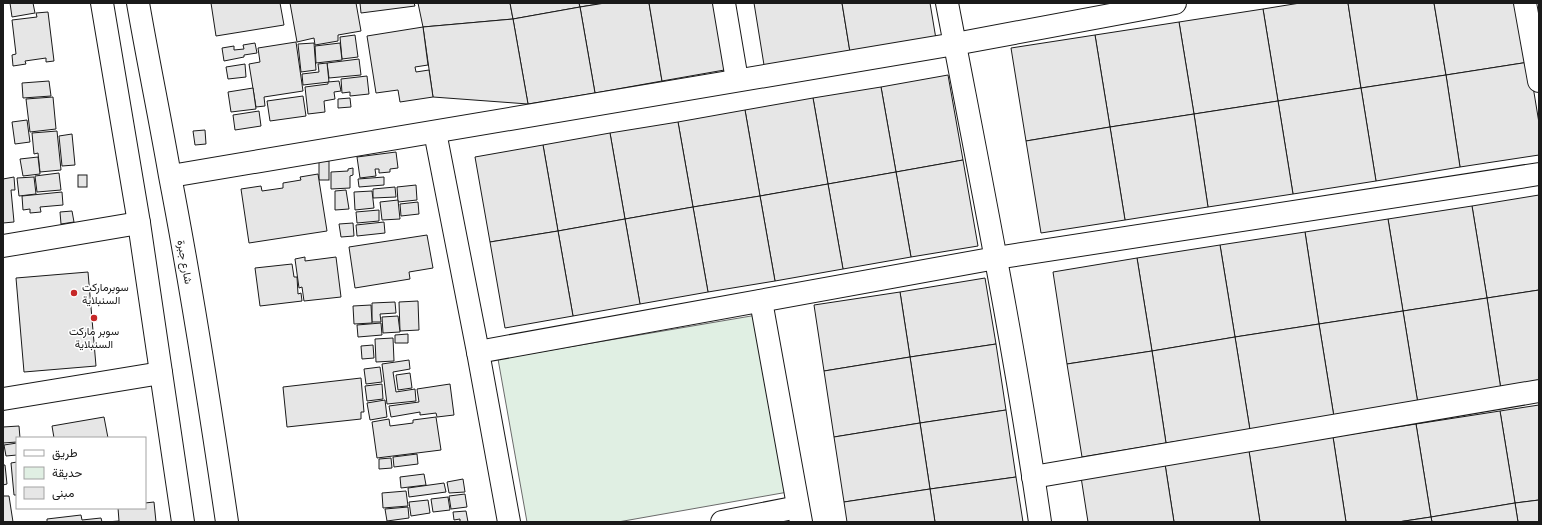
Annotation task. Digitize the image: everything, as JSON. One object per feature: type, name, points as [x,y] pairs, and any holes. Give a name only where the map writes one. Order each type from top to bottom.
[{"type":"street","points":[[102,3],[139,223],[183,522]]},
{"type":"street","name":"شارع جبرة","points":[[138,3],[152,86],[171,176],[227,522]]},
{"type":"street","points":[[724,3],[737,80]]},
{"type":"street","points":[[947,3],[996,258],[1034,476],[1040,522]]},
{"type":"street","points":[[171,176],[955,44],[1175,3]]},
{"type":"street","points":[[1525,3],[1539,81]]},
{"type":"street","points":[[435,132],[478,352],[509,522]]},
{"type":"street","points":[[478,352],[996,258],[1539,174]]},
{"type":"street","points":[[3,246],[139,223]]},
{"type":"street","points":[[722,522],[799,514],[761,301]]},
{"type":"street","points":[[3,400],[161,373]]},
{"type":"street","points":[[1034,476],[1539,391]]},
{"type":"green space","points":[[757,315],[788,492],[618,522],[527,522],[498,359]]},
{"type":"building","points":[[10,3],[33,3],[35,13],[12,17]]},
{"type":"building","points":[[211,3],[280,3],[284,25],[216,36]]},
{"type":"building","points":[[290,3],[356,3],[361,31],[338,35],[338,41],[315,45],[314,38],[297,42]]},
{"type":"building","points":[[360,3],[414,3],[415,6],[361,13]]},
{"type":"building","points":[[418,3],[510,3],[513,19],[423,27]]},
{"type":"building","points":[[510,3],[579,3],[580,7],[513,19]]},
{"type":"building","points":[[579,3],[605,3],[580,7]]},
{"type":"building","points":[[605,3],[649,3],[662,81],[595,93],[580,7]]},
{"type":"building","points":[[649,3],[718,3],[730,69],[662,81]]},
{"type":"building","points":[[754,3],[842,3],[850,52],[764,65]]},
{"type":"building","points":[[842,3],[930,3],[936,39],[850,52]]},
{"type":"building","points":[[1300,3],[1348,3],[1361,88],[1278,101],[1263,9]]},
{"type":"building","points":[[1348,3],[1434,3],[1446,75],[1361,88]]},
{"type":"building","points":[[1434,3],[1520,3],[1529,62],[1446,75]]},
{"type":"building","points":[[580,7],[595,93],[528,104],[513,19]]},
{"type":"building","points":[[1263,9],[1278,101],[1194,114],[1179,22]]},
{"type":"building","points":[[48,12],[54,61],[46,62],[46,58],[25,61],[26,64],[13,66],[12,55],[16,54],[12,20],[37,17],[36,13]]},
{"type":"building","points":[[513,19],[528,104],[433,97],[423,27]]},
{"type":"building","points":[[1179,22],[1194,114],[1110,127],[1095,35]]},
{"type":"building","points":[[423,27],[428,65],[415,67],[416,72],[429,70],[433,97],[400,102],[398,90],[376,93],[367,36]]},
{"type":"building","points":[[355,35],[358,57],[342,59],[340,37]]},
{"type":"building","points":[[1095,35],[1110,127],[1026,141],[1011,48]]},
{"type":"building","points":[[296,42],[303,91],[264,97],[265,106],[256,107],[249,64],[260,62],[258,48]]},
{"type":"building","points":[[255,43],[257,53],[224,61],[222,48],[234,46],[234,50],[244,49],[243,45]]},
{"type":"building","points":[[314,43],[316,70],[301,72],[298,44]]},
{"type":"building","points":[[340,43],[342,60],[316,63],[315,46]]},
{"type":"building","points":[[359,59],[361,75],[329,78],[327,63]]},
{"type":"building","points":[[1529,62],[1539,123],[1539,155],[1460,167],[1446,75]]},
{"type":"building","points":[[327,63],[329,82],[303,85],[302,74],[319,72],[318,64]]},
{"type":"building","points":[[245,64],[246,77],[228,79],[226,67]]},
{"type":"building","points":[[948,75],[963,160],[896,172],[881,87]]},
{"type":"building","points":[[1446,75],[1460,167],[1376,181],[1361,88]]},
{"type":"building","points":[[367,76],[369,94],[350,96],[350,92],[342,93],[341,79]]},
{"type":"building","points":[[49,81],[51,96],[23,98],[22,83]]},
{"type":"building","points":[[339,81],[341,91],[334,92],[335,99],[324,101],[325,112],[308,114],[305,87]]},
{"type":"building","points":[[881,87],[896,172],[828,184],[813,98]]},
{"type":"building","points":[[253,88],[256,109],[231,112],[228,92]]},
{"type":"building","points":[[1361,88],[1376,181],[1293,194],[1278,101]]},
{"type":"building","points":[[303,96],[306,116],[270,121],[267,101]]},
{"type":"building","points":[[53,97],[56,129],[30,132],[26,99]]},
{"type":"building","points":[[350,98],[351,107],[338,108],[338,99]]},
{"type":"building","points":[[813,98],[828,184],[760,196],[745,110]]},
{"type":"building","points":[[1278,101],[1293,194],[1208,207],[1194,114]]},
{"type":"building","points":[[745,110],[760,196],[693,207],[678,122]]},
{"type":"building","points":[[259,111],[261,126],[235,130],[233,115]]},
{"type":"building","points":[[1194,114],[1208,207],[1125,220],[1110,127]]},
{"type":"building","points":[[27,120],[30,142],[15,144],[12,122]]},
{"type":"building","points":[[678,122],[693,207],[625,219],[610,133]]},
{"type":"building","points":[[1110,127],[1125,220],[1041,233],[1026,141]]},
{"type":"building","points":[[205,130],[206,144],[195,145],[193,131]]},
{"type":"building","points":[[57,131],[61,170],[40,172],[38,153],[34,154],[32,133]]},
{"type":"building","points":[[610,133],[625,219],[558,231],[543,145]]},
{"type":"building","points":[[72,134],[75,165],[62,166],[59,136]]},
{"type":"building","points":[[543,145],[558,231],[490,242],[475,157]]},
{"type":"building","points":[[396,152],[398,168],[390,169],[390,172],[379,173],[379,169],[375,169],[376,176],[360,178],[357,157]]},
{"type":"building","points":[[38,157],[40,174],[23,176],[20,159]]},
{"type":"building","points":[[963,160],[978,246],[911,257],[896,172]]},
{"type":"building","points":[[319,161],[329,161],[329,180],[319,180]]},
{"type":"building","points":[[353,168],[353,175],[350,176],[350,188],[331,189],[331,172],[348,171],[348,169]]},
{"type":"building","points":[[896,172],[911,257],[843,269],[828,184]]},
{"type":"building","points":[[59,173],[61,190],[37,192],[35,176]]},
{"type":"building","points":[[318,174],[327,231],[249,243],[241,189],[261,186],[262,191],[283,188],[283,183],[301,180],[300,177]]},
{"type":"building","points":[[78,175],[87,175],[87,187],[78,187]]},
{"type":"building","points":[[14,177],[15,190],[11,190],[14,222],[3,223],[3,179]]},
{"type":"building","points":[[34,177],[36,194],[19,196],[17,178]]},
{"type":"building","points":[[384,177],[384,185],[359,187],[358,179]]},
{"type":"building","points":[[828,184],[843,269],[775,281],[760,196]]},
{"type":"building","points":[[416,185],[417,200],[398,202],[397,187]]},
{"type":"building","points":[[395,187],[396,197],[373,198],[373,189]]},
{"type":"building","points":[[346,190],[349,209],[335,210],[335,191]]},
{"type":"building","points":[[372,191],[374,208],[355,210],[354,192]]},
{"type":"building","points":[[62,192],[63,205],[40,207],[41,212],[30,213],[30,209],[23,210],[22,196]]},
{"type":"building","points":[[1539,195],[1539,290],[1487,298],[1472,206]]},
{"type":"building","points":[[760,196],[775,281],[708,292],[693,207]]},
{"type":"building","points":[[398,200],[400,219],[382,220],[380,202]]},
{"type":"building","points":[[418,202],[419,214],[401,216],[400,204]]},
{"type":"building","points":[[1472,206],[1487,298],[1403,311],[1388,219]]},
{"type":"building","points":[[693,207],[708,292],[640,304],[625,219]]},
{"type":"building","points":[[379,210],[379,221],[357,223],[356,212]]},
{"type":"building","points":[[72,211],[74,222],[61,224],[60,212]]},
{"type":"building","points":[[625,219],[640,304],[573,316],[558,231]]},
{"type":"building","points":[[1388,219],[1403,311],[1319,324],[1305,232]]},
{"type":"building","points":[[384,222],[385,233],[357,236],[356,225]]},
{"type":"building","points":[[353,223],[354,236],[341,237],[339,224]]},
{"type":"building","points":[[558,231],[573,316],[505,328],[490,242]]},
{"type":"building","points":[[1305,232],[1319,324],[1235,337],[1220,245]]},
{"type":"building","points":[[427,235],[433,268],[409,272],[410,279],[355,288],[349,247]]},
{"type":"building","points":[[1220,245],[1235,337],[1152,351],[1137,258]]},
{"type":"building","points":[[305,257],[305,261],[336,257],[341,297],[304,301],[302,287],[299,288],[295,259]]},
{"type":"building","points":[[1137,258],[1152,351],[1067,364],[1053,272]]},
{"type":"building","points":[[292,264],[294,277],[297,277],[298,294],[301,293],[302,301],[260,306],[255,268]]},
{"type":"building","points":[[88,272],[96,366],[24,372],[16,278]]},
{"type":"building","points":[[985,278],[996,344],[910,357],[900,292]]},
{"type":"building","points":[[1539,290],[1539,384],[1501,390],[1487,298]]},
{"type":"building","points":[[900,292],[910,357],[824,371],[814,305]]},
{"type":"building","points":[[1487,298],[1501,390],[1418,404],[1403,311]]},
{"type":"building","points":[[418,301],[419,330],[400,331],[399,302]]},
{"type":"building","points":[[395,302],[396,313],[380,314],[381,322],[372,322],[372,303]]},
{"type":"building","points":[[371,305],[372,323],[354,324],[353,306]]},
{"type":"building","points":[[1403,311],[1418,404],[1334,417],[1319,324]]},
{"type":"building","points":[[398,316],[400,332],[383,333],[382,317]]},
{"type":"building","points":[[381,323],[382,335],[358,337],[357,325]]},
{"type":"building","points":[[1319,324],[1334,417],[1250,430],[1235,337]]},
{"type":"building","points":[[408,334],[408,343],[395,343],[395,335]]},
{"type":"building","points":[[1235,337],[1250,430],[1166,443],[1152,351]]},
{"type":"building","points":[[393,338],[394,361],[376,362],[375,339]]},
{"type":"building","points":[[996,344],[1006,410],[920,423],[910,357]]},
{"type":"building","points":[[373,345],[374,358],[362,359],[361,346]]},
{"type":"building","points":[[1152,351],[1166,443],[1082,457],[1067,364]]},
{"type":"building","points":[[910,357],[920,423],[834,437],[824,371]]},
{"type":"building","points":[[409,360],[410,369],[393,372],[396,392],[415,389],[416,401],[387,404],[382,364]]},
{"type":"building","points":[[380,367],[382,382],[366,384],[364,369]]},
{"type":"building","points":[[410,373],[412,388],[398,390],[396,375]]},
{"type":"building","points":[[361,378],[364,412],[361,412],[361,419],[287,427],[283,387]]},
{"type":"building","points":[[382,384],[383,399],[367,401],[365,386]]},
{"type":"building","points":[[450,384],[454,415],[437,417],[436,413],[420,415],[420,412],[391,417],[389,406],[419,402],[417,389]]},
{"type":"building","points":[[385,400],[387,417],[370,420],[367,403]]},
{"type":"building","points":[[1539,405],[1539,500],[1515,503],[1500,411]]},
{"type":"building","points":[[1006,410],[1016,477],[930,489],[920,423]]},
{"type":"building","points":[[1500,411],[1515,503],[1431,517],[1416,424]]},
{"type":"building","points":[[104,417],[108,437],[54,437],[52,426]]},
{"type":"building","points":[[436,417],[441,450],[377,458],[372,422],[389,419],[390,426],[413,423],[413,420]]},
{"type":"building","points":[[920,423],[930,489],[844,502],[834,437]]},
{"type":"building","points":[[1416,424],[1431,517],[1398,522],[1346,522],[1333,437]]},
{"type":"building","points":[[19,426],[20,437],[16,437],[16,442],[3,443],[3,427]]},
{"type":"building","points":[[1333,437],[1346,522],[1260,522],[1249,451]]},
{"type":"building","points":[[16,443],[16,455],[6,456],[4,445]]},
{"type":"building","points":[[1249,451],[1260,522],[1174,522],[1165,464]]},
{"type":"building","points":[[417,454],[418,464],[394,467],[393,457]]},
{"type":"building","points":[[391,458],[392,468],[379,469],[379,459]]},
{"type":"building","points":[[16,462],[16,495],[14,495],[11,463]]},
{"type":"building","points":[[1165,464],[1174,522],[1088,522],[1081,477]]},
{"type":"building","points":[[3,465],[5,465],[7,484],[3,485]]},
{"type":"building","points":[[424,474],[426,485],[401,488],[400,477]]},
{"type":"building","points":[[1016,477],[1023,522],[935,522],[930,489]]},
{"type":"building","points":[[463,479],[465,492],[449,493],[447,482]]},
{"type":"building","points":[[444,483],[446,492],[409,497],[408,488]]},
{"type":"building","points":[[930,489],[935,522],[847,522],[844,502]]},
{"type":"building","points":[[406,491],[408,506],[383,508],[382,493]]},
{"type":"building","points":[[465,494],[467,507],[451,509],[449,496]]},
{"type":"building","points":[[3,496],[9,496],[13,522],[3,522]]},
{"type":"building","points":[[448,497],[450,510],[433,512],[431,499]]},
{"type":"building","points":[[428,500],[430,513],[411,516],[409,502]]},
{"type":"building","points":[[1539,500],[1539,522],[1518,522],[1515,503]]},
{"type":"building","points":[[154,502],[156,522],[106,522],[119,521],[118,509],[146,509],[146,503]]},
{"type":"building","points":[[1515,503],[1518,522],[1432,522],[1431,517]]},
{"type":"building","points":[[408,507],[409,518],[387,521],[385,509]]},
{"type":"building","points":[[466,511],[468,522],[460,522],[460,519],[454,520],[453,512]]},
{"type":"building","points":[[81,515],[82,520],[101,518],[102,522],[47,522],[47,519]]},
{"type":"building","points":[[1431,517],[1432,522],[1398,522]]},
{"type":"place","name":"سوبرماركت السنبلاية","points":[[74,293]]},
{"type":"place","name":"سوبر ماركت السنبلاية","points":[[94,318]]}]
